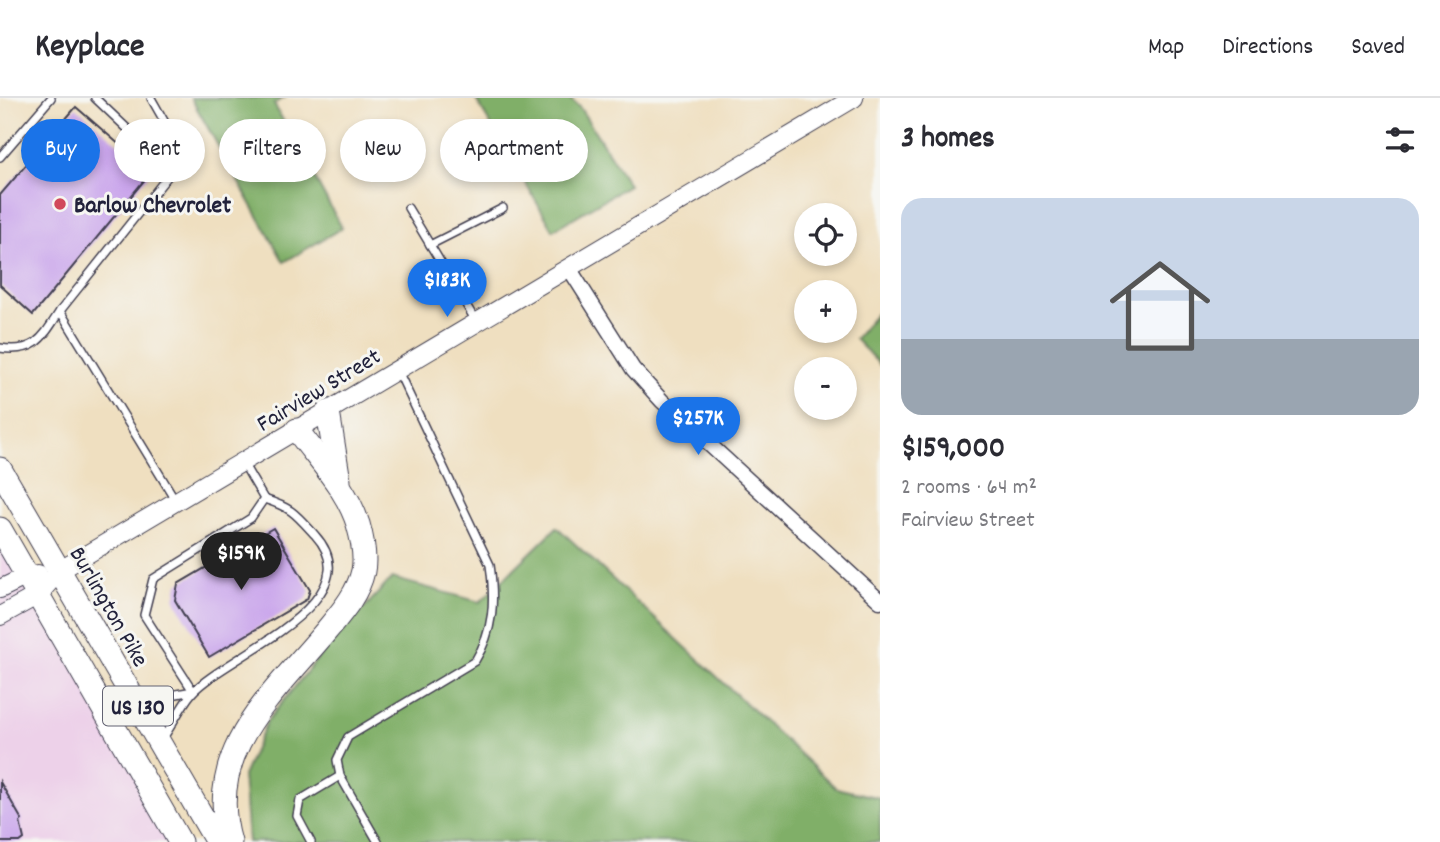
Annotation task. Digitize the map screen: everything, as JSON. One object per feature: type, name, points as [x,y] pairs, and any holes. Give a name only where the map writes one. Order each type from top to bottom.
[{"type":"highway","points":[[230,842],[225,825],[223,793],[228,763],[240,735],[337,617],[354,594],[363,571],[363,548],[357,522],[339,481],[328,412]]},
{"type":"highway","points":[[297,430],[339,481]]},
{"type":"highway","name":"Burlington Pike","points":[[0,469],[217,842]]},
{"type":"highway","name":"US 130","points":[[0,529],[180,842]]},
{"type":"street","name":"Fairview Street","points":[[32,585],[398,371],[844,100]]},
{"type":"street","points":[[569,268],[633,369],[662,401],[880,600]]},
{"type":"street","points":[[0,589],[32,585]]},
{"type":"street","points":[[0,616],[32,585]]},
{"type":"lane","points":[[0,157],[51,98]]},
{"type":"lane","points":[[95,98],[117,119]]},
{"type":"lane","points":[[151,98],[163,119]]},
{"type":"lane","points":[[0,348],[21,351],[42,339],[60,311],[164,182]]},
{"type":"lane","points":[[408,208],[477,323]]},
{"type":"lane","points":[[430,245],[503,208]]},
{"type":"lane","points":[[60,311],[177,502]]},
{"type":"lane","points":[[378,842],[340,776],[337,760],[348,737],[475,661],[488,641],[495,598],[490,565],[398,371]]},
{"type":"lane","points":[[160,743],[193,691],[296,621],[317,596],[330,568],[323,544],[290,507],[264,499],[243,463]]},
{"type":"lane","points":[[193,691],[144,615],[153,579],[251,517],[264,499]]},
{"type":"lane","points":[[135,701],[193,691]]},
{"type":"lane","points":[[311,842],[297,816],[300,800],[340,776]]},
{"type":"shaded area","points":[[0,529],[180,842],[0,842]]},
{"type":"green space","points":[[191,98],[284,98],[274,104],[282,119],[219,119],[219,147]]},
{"type":"green space","points":[[475,98],[569,98],[587,119],[487,119]]},
{"type":"green space","points":[[588,121],[629,185],[553,230],[525,182],[588,182]]},
{"type":"green space","points":[[239,182],[317,182],[342,228],[284,262]]},
{"type":"green space","points":[[880,309],[880,365],[857,341],[857,337]]},
{"type":"green space","points":[[557,527],[836,788],[880,798],[880,842],[248,842],[243,776],[267,721],[322,653],[392,578],[480,602]]},
{"type":"building","points":[[76,107],[90,119],[66,119]]},
{"type":"building","points":[[100,128],[114,140],[114,182],[143,182],[33,315],[0,285],[0,195],[21,171],[21,182],[100,182]]},
{"type":"building","points":[[273,528],[310,590],[307,599],[209,657],[175,600],[178,584]]},
{"type":"building","points":[[0,782],[22,820],[20,822],[24,839],[20,842],[0,842]]},
{"type":"place","name":"Barlow Chevrolet","points":[[60,204]]}]
